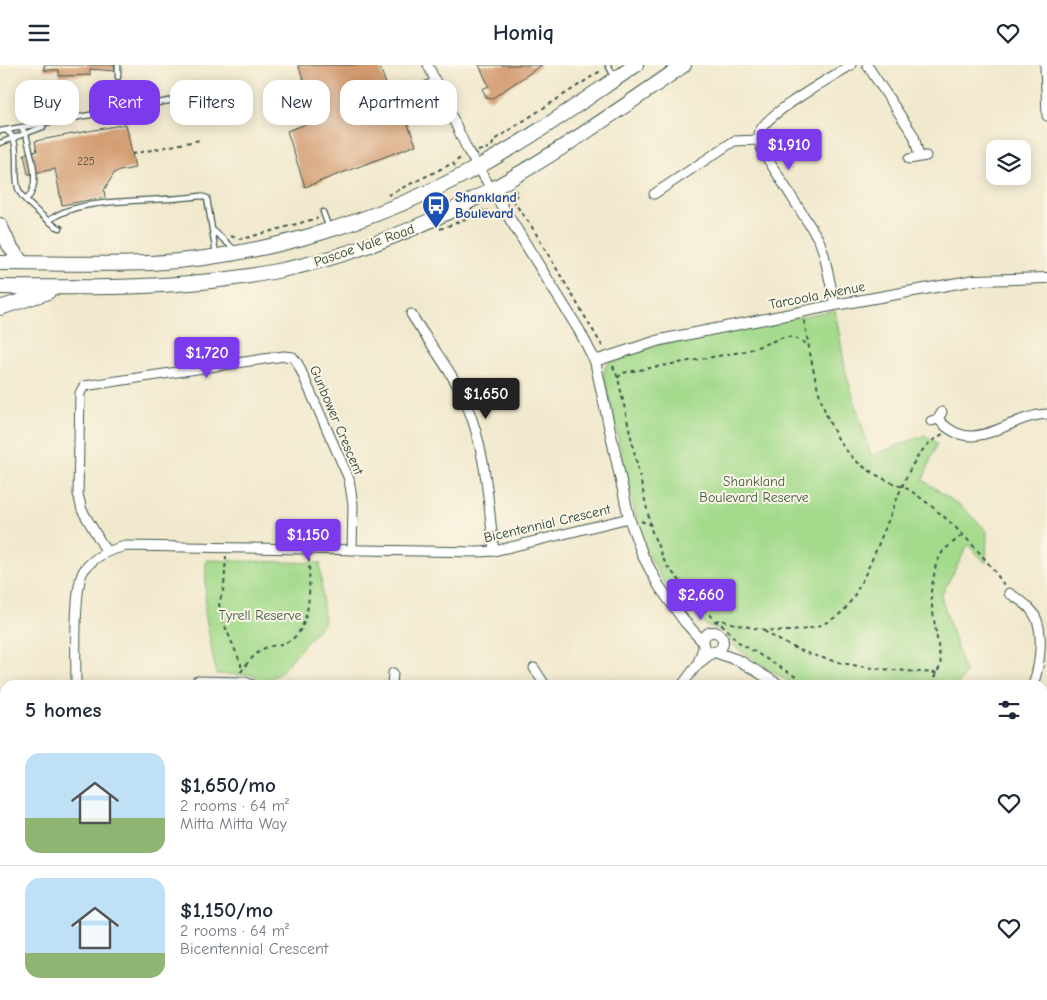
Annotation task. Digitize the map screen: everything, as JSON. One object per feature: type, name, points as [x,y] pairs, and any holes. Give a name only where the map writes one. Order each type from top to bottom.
[{"type":"main road","name":"Pascoe Vale Road","points":[[0,263],[151,263],[239,252],[330,229],[407,201],[478,167],[528,138],[636,65]]},
{"type":"main road","name":"Pascoe Vale Road","points":[[0,287],[153,286],[289,269],[356,250],[437,218],[492,191],[557,152],[684,65]]},
{"type":"main road","points":[[0,225],[8,245],[22,263]]},
{"type":"main road","points":[[216,256],[222,267],[237,277]]},
{"type":"main road","points":[[0,308],[66,287]]},
{"type":"street","points":[[428,65],[434,80]]},
{"type":"street","points":[[835,305],[824,254],[818,239],[758,139],[760,131],[774,114],[850,65]]},
{"type":"street","points":[[867,65],[914,137],[922,156],[909,159]]},
{"type":"street","points":[[1045,65],[1047,116]]},
{"type":"street","points":[[457,125],[492,191],[579,330],[595,361],[630,518],[643,556],[659,586],[708,650],[740,661],[771,680]]},
{"type":"street","points":[[652,195],[734,141],[758,139]]},
{"type":"street","name":"Tarcoola Avenue","points":[[595,361],[660,340],[835,305],[975,280],[1047,278]]},
{"type":"street","points":[[411,314],[465,399],[474,424],[482,451],[494,551]]},
{"type":"street","name":"Gunbower Crescent","points":[[106,551],[82,510],[78,495],[80,393],[84,386],[284,357],[293,357],[298,363],[349,479],[353,505],[352,550]]},
{"type":"street","points":[[937,418],[950,431],[963,437],[974,436],[1047,414]]},
{"type":"street","name":"Bicentennial Crescent","points":[[106,551],[126,546],[494,551],[630,518]]},
{"type":"street","points":[[76,680],[78,590],[83,572],[106,551]]},
{"type":"street","points":[[1009,593],[1030,608],[1036,617],[1040,647],[1034,680]]},
{"type":"street","points":[[679,613],[711,632],[720,635],[740,661]]},
{"type":"street","points":[[686,680],[696,665],[706,635],[711,632]]},
{"type":"street","points":[[696,665],[720,649],[723,641]]},
{"type":"street","points":[[534,668],[542,680]]},
{"type":"street","points":[[392,680],[393,673]]},
{"type":"lane","points":[[118,65],[118,77]]},
{"type":"lane","points":[[608,65],[615,79]]},
{"type":"lane","points":[[79,118],[170,101]]},
{"type":"lane","points":[[0,131],[41,125]]},
{"type":"lane","points":[[0,143],[46,125]]},
{"type":"lane","points":[[22,129],[26,134],[35,179],[32,193],[27,199]]},
{"type":"lane","points":[[8,131],[13,138],[17,185],[20,193],[60,229]]},
{"type":"lane","points":[[49,221],[66,211],[96,204],[200,196],[207,198],[216,256]]},
{"type":"lane","points":[[324,214],[330,229]]},
{"type":"lane","points":[[213,230],[227,244],[239,252]]},
{"type":"path","points":[[132,154],[200,140]]},
{"type":"path","points":[[384,198],[453,163]]},
{"type":"path","points":[[436,229],[439,228],[440,230],[488,212],[518,195],[509,181]]},
{"type":"path","points":[[512,198],[532,227],[608,357],[618,378],[652,532],[666,565],[715,621],[725,627],[737,641],[801,680]]},
{"type":"path","points":[[227,244],[228,235],[238,239],[246,238],[324,214]]},
{"type":"path","points":[[802,312],[815,379],[836,433],[851,456],[865,468],[902,487],[910,489],[962,535],[994,569],[1009,593]]},
{"type":"path","points":[[618,378],[622,373],[746,351],[784,337],[793,337],[809,345]]},
{"type":"path","points":[[715,621],[721,620],[764,631],[789,631],[812,627],[840,614],[857,589],[919,453],[930,441],[950,431]]},
{"type":"path","points":[[933,680],[941,665],[931,591],[936,564],[943,551],[962,535]]},
{"type":"path","points":[[227,548],[224,587],[219,604],[222,619],[241,664],[241,672],[249,660],[264,649],[289,642],[299,631],[307,616],[309,549]]},
{"type":"path","points":[[764,631],[806,654],[835,663],[875,669],[938,673]]},
{"type":"green space","name":"Shankland Boulevard Reserve","points":[[835,310],[846,373],[871,456],[925,435],[937,443],[923,480],[963,508],[987,531],[986,563],[968,545],[941,596],[965,673],[960,680],[786,680],[736,648],[723,631],[707,626],[683,604],[663,581],[648,554],[638,527],[604,374],[605,367],[610,361],[662,344]]},
{"type":"green space","name":"Tyrell Reserve","points":[[206,560],[320,563],[324,622],[279,674],[267,680],[258,680],[252,675],[216,674],[205,612]]},
{"type":"building","points":[[44,65],[115,65],[115,71],[90,69],[90,75],[59,76],[59,70],[44,70]]},
{"type":"building","points":[[298,65],[379,65],[385,80],[340,80],[340,125],[408,125],[416,145],[305,187],[287,131],[304,125],[330,125],[330,116],[332,115],[330,113],[330,80],[303,80]]},
{"type":"building","points":[[479,65],[542,65],[491,99],[487,98],[482,89],[489,86]]},
{"type":"building","points":[[126,125],[135,168],[115,172],[104,190],[105,197],[62,205],[55,169],[28,174],[24,154],[37,151],[35,141]]},
{"type":"place","name":"Shankland Boulevard","points":[[436,229]]}]
